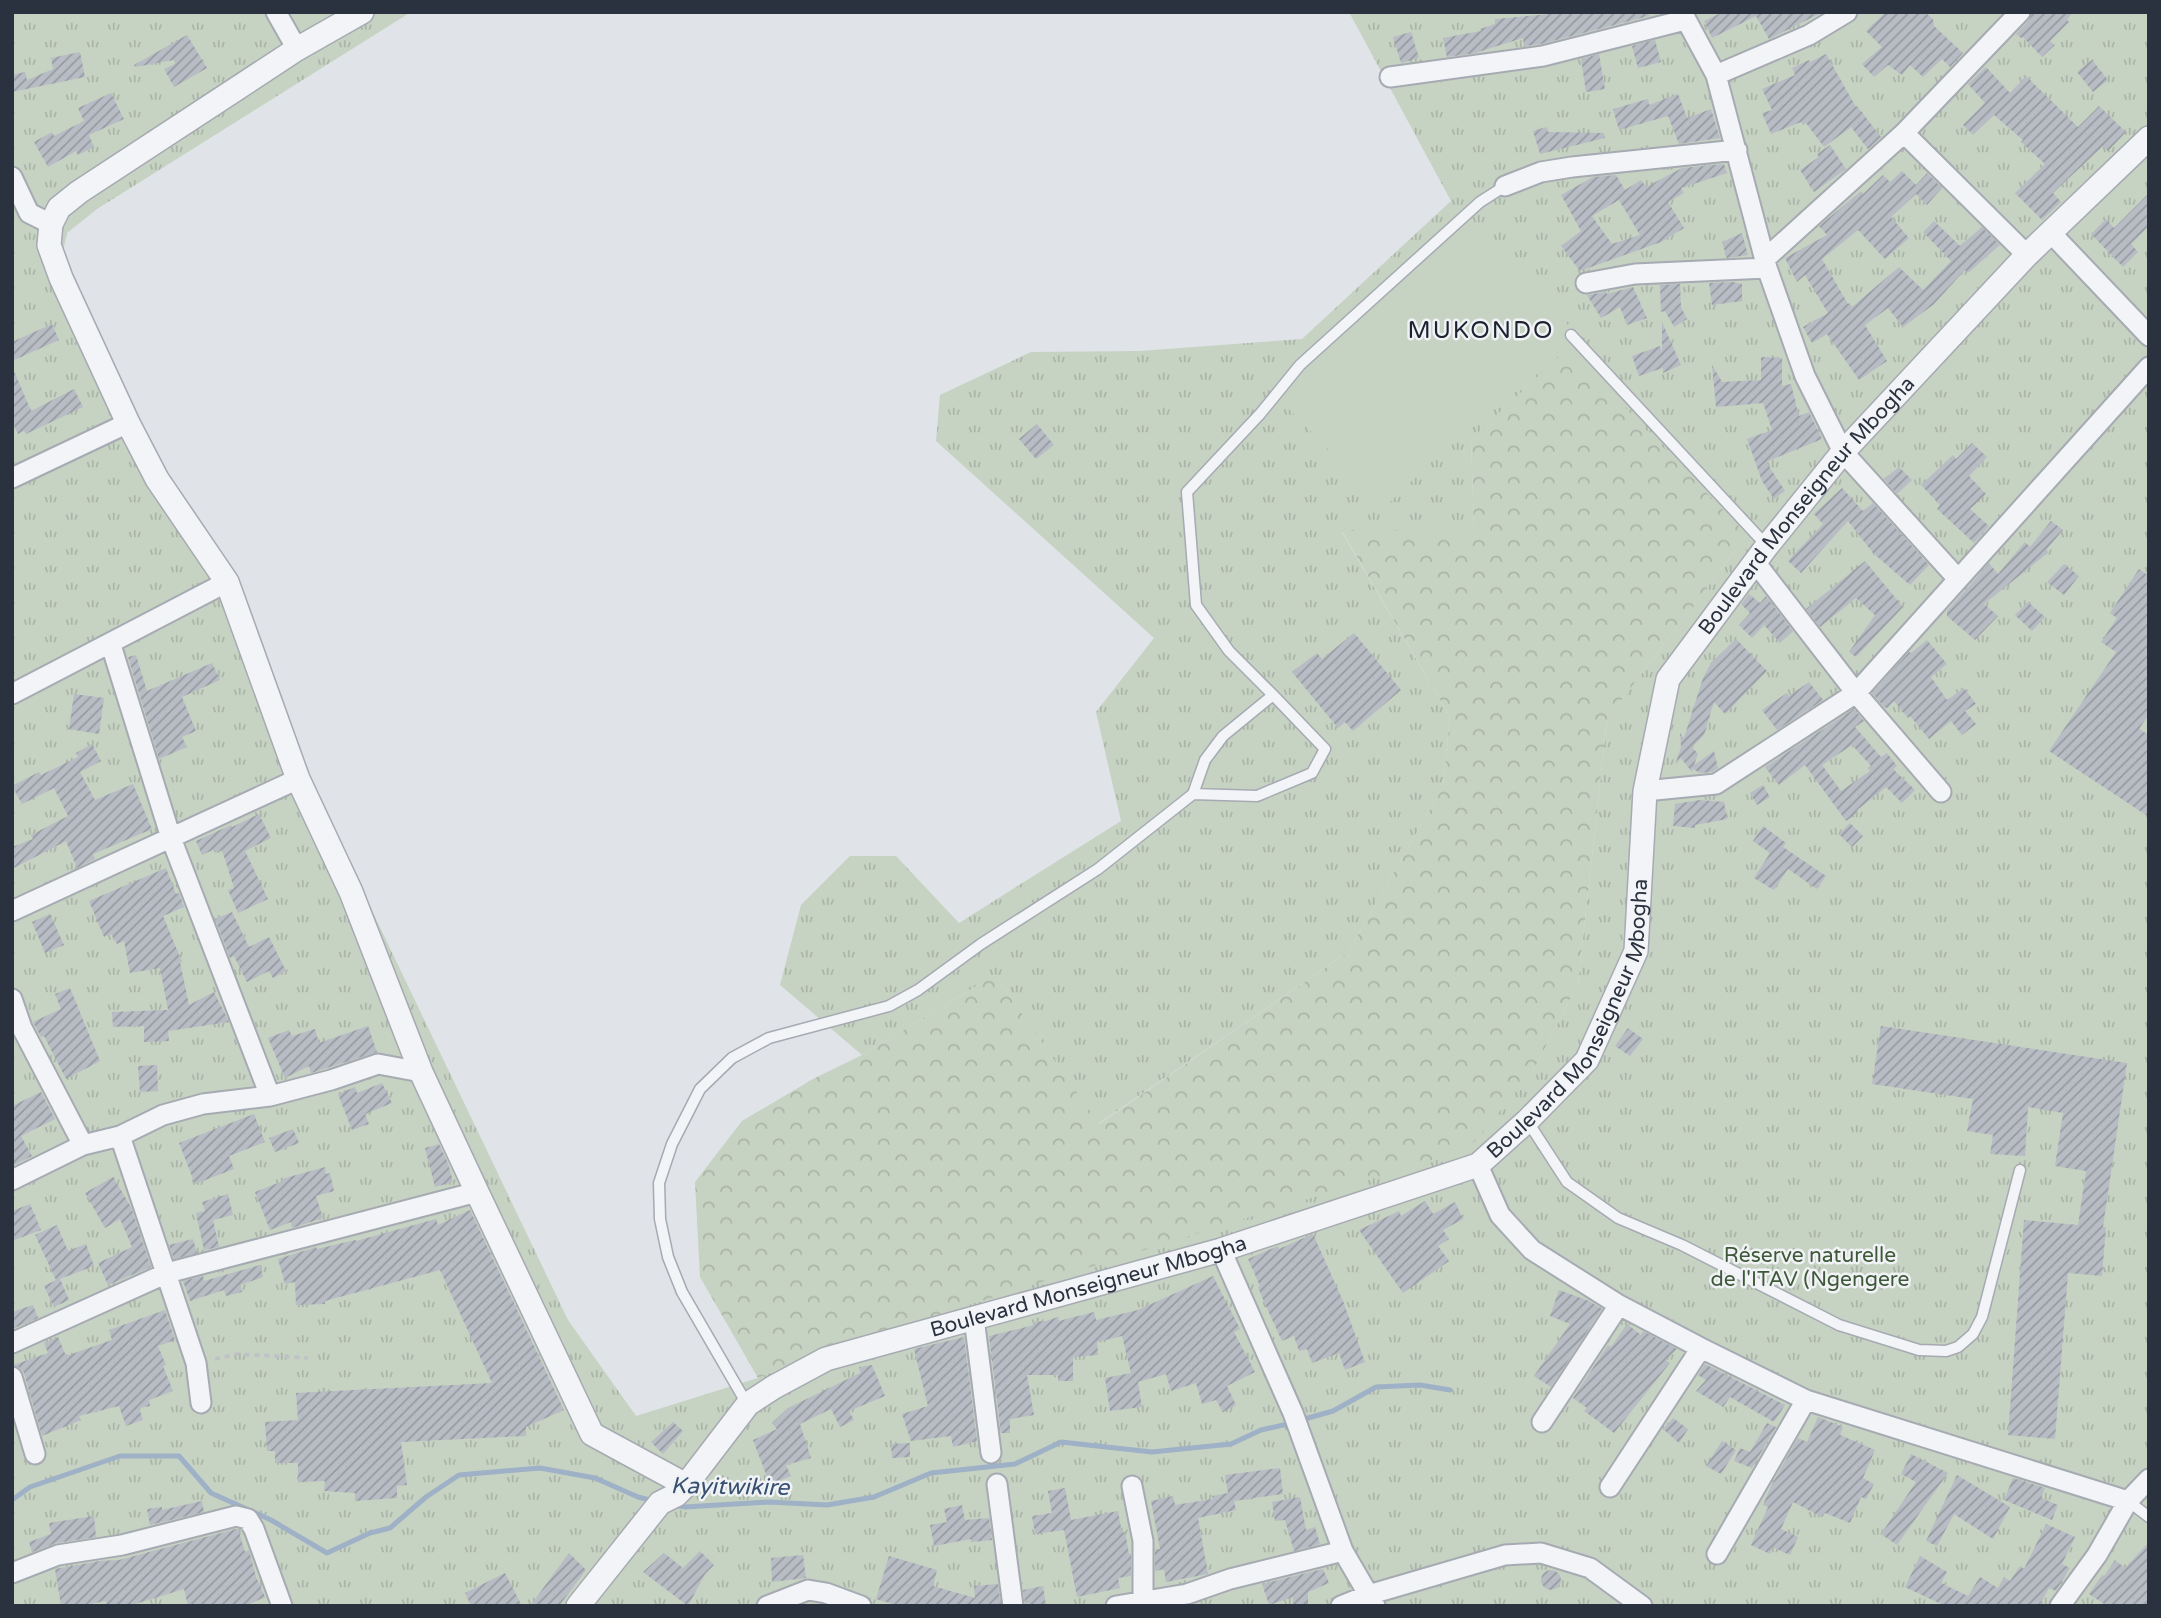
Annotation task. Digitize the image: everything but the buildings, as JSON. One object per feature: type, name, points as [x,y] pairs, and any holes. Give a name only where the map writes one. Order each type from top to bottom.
[{"type":"street","points":[[276,12],[297,49]]},
{"type":"street","points":[[362,12],[297,49],[79,192],[59,208],[51,224],[49,245],[61,278],[157,479],[227,582],[298,779],[351,892],[421,1072],[592,1434],[674,1494]]},
{"type":"street","points":[[1716,75],[1808,35],[1847,12]]},
{"type":"street","points":[[1586,283],[1635,274],[1766,263],[1904,133],[2020,12]]},
{"type":"street","points":[[1390,77],[1543,55],[1683,16],[1716,75],[1766,263],[1805,376],[1843,452],[1958,579]]},
{"type":"street","points":[[1904,133],[2027,255]]},
{"type":"street","name":"Boulevard Monseigneur Mbogha","points":[[578,1606],[748,1404],[826,1359],[1221,1250],[1478,1165],[1527,1121],[1587,1060],[1636,951],[1645,791],[1668,679],[1761,554],[1843,452],[2027,255],[2149,138]]},
{"type":"street","points":[[1505,186],[1541,172],[1572,167],[1737,150]]},
{"type":"street","points":[[12,177],[21,216],[51,224]]},
{"type":"street","points":[[2050,233],[2149,336]]},
{"type":"street","points":[[1645,791],[1716,784],[1856,693],[2149,367]]},
{"type":"street","points":[[12,478],[128,423]]},
{"type":"street","points":[[1761,554],[1856,693],[1941,792]]},
{"type":"street","points":[[12,694],[111,645],[227,582]]},
{"type":"street","points":[[111,645],[171,838],[270,1096]]},
{"type":"street","points":[[12,911],[298,779]]},
{"type":"street","points":[[12,999],[22,1028],[83,1145]]},
{"type":"street","points":[[12,1180],[83,1145],[120,1136],[163,1115],[203,1104],[270,1096],[378,1064],[421,1072]]},
{"type":"street","points":[[120,1136],[196,1363],[201,1404]]},
{"type":"street","points":[[1478,1165],[1500,1215],[1532,1250],[1619,1305],[1701,1348],[1806,1400],[2128,1501]]},
{"type":"street","points":[[12,1343],[167,1273],[477,1192]]},
{"type":"street","points":[[1221,1250],[1294,1417],[1343,1551],[1371,1600]]},
{"type":"street","points":[[1542,1422],[1619,1305]]},
{"type":"street","points":[[974,1318],[991,1453]]},
{"type":"street","points":[[1609,1487],[1701,1348]]},
{"type":"street","points":[[12,1377],[35,1454]]},
{"type":"street","points":[[1717,1554],[1806,1400]]},
{"type":"street","points":[[2060,1606],[2097,1555],[2128,1501],[2149,1479]]},
{"type":"street","points":[[996,1484],[1013,1606]]},
{"type":"street","points":[[1132,1486],[1143,1541],[1143,1603]]},
{"type":"street","points":[[12,1573],[58,1555],[122,1545],[236,1516],[248,1519],[254,1530],[282,1606]]},
{"type":"street","points":[[1116,1606],[1187,1594],[1230,1579],[1343,1551]]},
{"type":"street","points":[[1341,1606],[1371,1600],[1505,1555],[1541,1552],[1590,1568],[1642,1606]]},
{"type":"street","points":[[766,1606],[808,1590],[826,1593],[861,1606]]},
{"type":"lane","points":[[1193,794],[1257,796],[1312,773],[1325,749],[1229,651],[1196,605],[1186,492],[1261,414],[1300,365],[1480,202],[1505,186]]},
{"type":"lane","points":[[1571,335],[1761,554]]},
{"type":"lane","points":[[748,1404],[682,1292],[668,1257],[660,1219],[659,1183],[672,1144],[700,1089],[732,1058],[769,1038],[889,1006],[918,990],[981,944],[1098,869],[1193,794],[1205,760],[1223,736],[1273,695]]},
{"type":"lane","points":[[1527,1121],[1567,1182],[1618,1218],[1682,1245],[1839,1325],[1919,1350],[1946,1351],[1958,1347],[1973,1334],[1982,1317],[2020,1170]]},
{"type":"lane","points":[[2128,1501],[2149,1517]]},
{"type":"path","points":[[196,1363],[237,1354],[308,1358]]},
{"type":"green space","name":"Réserve naturelle de l'ITAV (Ngengere","points":[[12,12],[411,12],[97,209],[67,233],[61,261],[568,1320],[636,1416],[758,1378],[1533,1071],[1578,984],[1607,719],[1747,535],[1471,439],[1474,530],[1342,532],[1450,717],[1443,787],[1348,952],[1098,1124],[995,975],[862,1055],[780,985],[801,905],[850,856],[896,856],[959,923],[1121,821],[1096,712],[1154,638],[936,441],[940,395],[1031,352],[1140,351],[1302,339],[1451,201],[1349,12],[2149,12],[2149,1606],[12,1606]]},
{"type":"green space","points":[[1458,213],[1570,327],[1385,507],[1273,393]]},
{"type":"green space","points":[[1568,348],[1747,535],[1607,719],[1578,984],[1533,1071],[1468,1149],[821,1351],[758,1378],[700,1277],[695,1182],[742,1121],[813,1079],[862,1055],[995,975],[1099,1124],[1348,952],[1443,787],[1450,717],[1342,531],[1474,530],[1471,439]]},
{"type":"waterway","name":"Kayitwikire","points":[[1301,1420],[1333,1411],[1376,1387],[1420,1385],[1450,1390]]},
{"type":"waterway","name":"Kayitwikire","points":[[674,1505],[685,1507],[769,1502],[827,1505],[874,1497],[931,1473],[1015,1464],[1061,1442],[1152,1452],[1231,1444],[1261,1430],[1292,1423]]},
{"type":"waterway","name":"Kayitwikire","points":[[12,1500],[30,1487],[120,1456],[179,1456],[211,1493],[271,1520],[327,1553],[370,1533],[390,1528],[426,1497],[459,1475],[540,1468],[595,1478],[654,1501]]},
{"type":"district","name":"MUKONDO","points":[[1481,330]]}]
